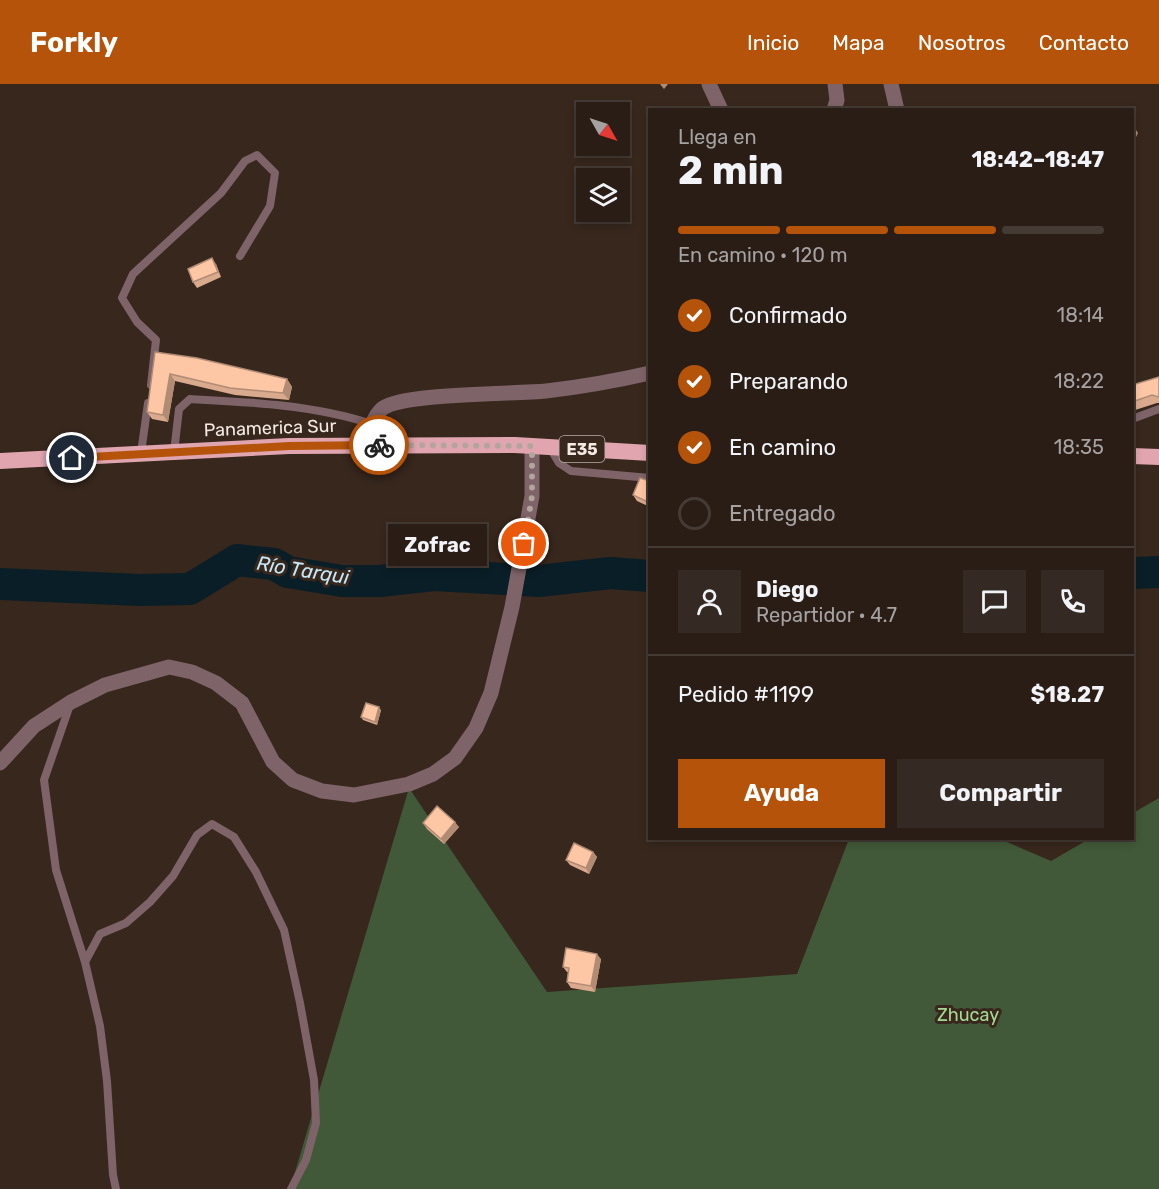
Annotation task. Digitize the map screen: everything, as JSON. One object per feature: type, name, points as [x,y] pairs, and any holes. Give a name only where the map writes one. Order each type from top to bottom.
[{"type":"highway","name":"Panamerica Sur","points":[[0,461],[289,446],[368,445],[532,446],[648,453]]},
{"type":"highway","points":[[1134,456],[1159,457]]},
{"type":"street","points":[[709,84],[720,108]]},
{"type":"street","points":[[835,84],[837,100],[835,108]]},
{"type":"street","points":[[891,84],[897,108]]},
{"type":"street","points":[[368,445],[372,424],[384,407],[395,404],[434,397],[556,389],[606,383],[648,373]]},
{"type":"street","points":[[0,763],[34,726],[71,702],[105,685],[169,667],[192,672],[216,682],[242,704],[273,762],[293,780],[322,791],[354,795],[409,784],[434,774],[455,758],[476,728],[491,693],[512,607],[532,496],[532,446]]},
{"type":"lane","points":[[141,453],[156,340],[137,322],[122,298],[133,274],[221,193],[245,161],[257,155],[275,173],[270,206],[240,256]]},
{"type":"lane","points":[[174,453],[179,409],[190,399],[239,402],[336,414],[372,424]]},
{"type":"lane","points":[[1134,418],[1159,409]]},
{"type":"lane","points":[[550,447],[559,463],[571,471],[648,478]]},
{"type":"lane","points":[[71,702],[44,780],[56,870],[85,962],[100,1026],[116,1189]]},
{"type":"lane","points":[[85,962],[100,934],[126,923],[150,902],[173,876],[197,835],[212,824],[234,837],[256,872],[284,930],[314,1080],[316,1123],[306,1160],[291,1189]]},
{"type":"green space","name":"Zhucay","points":[[409,788],[547,992],[797,974],[849,840],[1002,840],[1051,861],[1087,840],[1134,840],[1134,812],[1159,798],[1159,1189],[290,1189]]},
{"type":"building","points":[[212,258],[218,272],[193,282],[188,269]]},
{"type":"building","points":[[155,352],[197,358],[287,379],[283,393],[230,388],[170,374],[163,415],[147,412]]},
{"type":"building","points":[[1159,377],[1159,397],[1152,395],[1134,401],[1134,384]]},
{"type":"building","points":[[640,478],[648,480],[648,502],[633,495]]},
{"type":"building","points":[[366,703],[379,707],[375,722],[361,717]]},
{"type":"building","points":[[437,806],[455,822],[441,839],[423,823]]},
{"type":"building","points":[[574,843],[593,852],[586,868],[566,860]]},
{"type":"building","points":[[566,948],[597,954],[591,986],[567,982],[569,968],[563,967]]},
{"type":"waterway","name":"Río Tarqui","points":[[0,584],[140,590],[190,589],[237,560],[274,564],[288,572],[342,581],[380,581],[434,575],[539,581],[610,573],[648,576]]},
{"type":"waterway","name":"Río Tarqui","points":[[1134,573],[1159,572]]},
{"type":"way so far","points":[[379,445],[532,446],[534,477],[524,544]]},
{"type":"place","name":"Zofrac","points":[[524,544]]},
{"type":"route","points":[[72,458],[174,453],[204,449],[379,445]]}]
